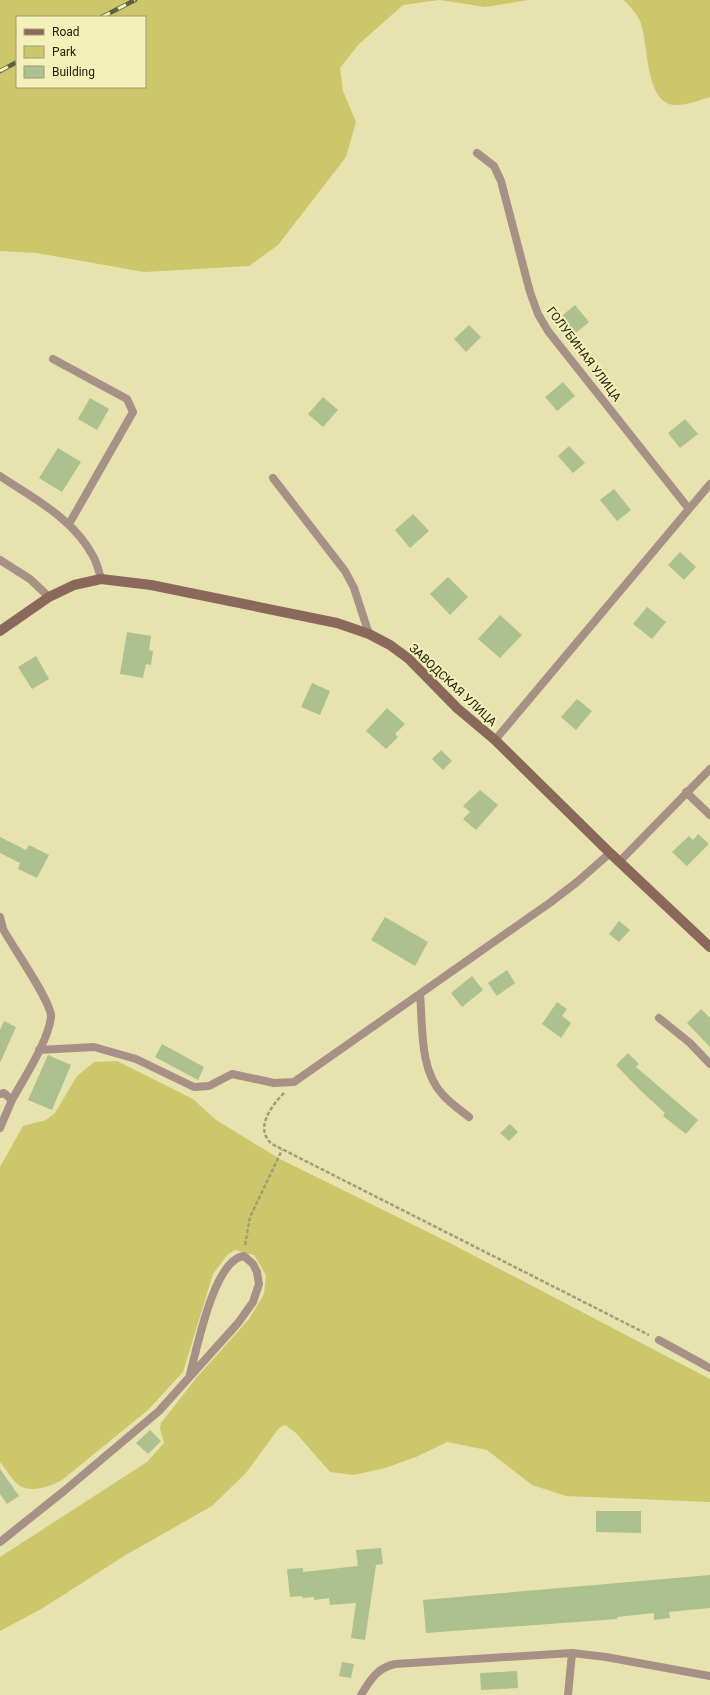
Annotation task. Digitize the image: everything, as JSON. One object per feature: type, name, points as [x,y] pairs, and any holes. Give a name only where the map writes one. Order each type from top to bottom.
[{"type":"street","name":"ЗАВОДСКАЯ УЛИЦА","points":[[0,631],[49,597],[74,585],[102,579],[151,585],[336,623],[369,634],[390,645],[409,659],[458,708],[495,740],[619,862],[710,947]]},
{"type":"lane","name":"ГОЛУБИНАЯ УЛИЦА","points":[[477,153],[494,166],[501,181],[528,285],[538,314],[553,337],[689,509]]},
{"type":"lane","points":[[53,359],[127,399],[133,412],[69,524]]},
{"type":"lane","points":[[0,476],[52,509],[69,524],[87,545],[94,557],[102,579]]},
{"type":"lane","points":[[273,478],[345,571],[354,588],[369,634]]},
{"type":"lane","points":[[495,740],[710,484]]},
{"type":"lane","points":[[0,560],[30,579],[49,597]]},
{"type":"lane","points":[[619,862],[710,769]]},
{"type":"lane","points":[[686,792],[710,815]]},
{"type":"lane","points":[[39,1050],[94,1047],[136,1058],[194,1087],[208,1086],[232,1074],[274,1082],[294,1082],[551,902],[577,882],[610,853]]},
{"type":"lane","points":[[0,917],[2,929],[47,1000],[51,1016],[39,1050],[12,1100],[0,1128]]},
{"type":"lane","points":[[420,994],[425,1061],[436,1087],[443,1096],[469,1117]]},
{"type":"lane","points":[[659,1018],[690,1042],[710,1064]]},
{"type":"lane","points":[[0,1094],[4,1094],[12,1100]]},
{"type":"lane","points":[[0,1542],[64,1491],[159,1411],[190,1374],[238,1323],[254,1302],[258,1291],[258,1280],[253,1264],[244,1256],[235,1258],[229,1263],[215,1290],[190,1374]]},
{"type":"lane","points":[[659,1340],[710,1368]]},
{"type":"lane","points":[[568,1695],[572,1653]]},
{"type":"lane","points":[[361,1695],[378,1670],[385,1666],[395,1664],[572,1653],[606,1657],[710,1676]]},
{"type":"path","points":[[294,1082],[270,1110],[264,1123],[264,1133],[268,1141],[282,1150],[659,1340]]},
{"type":"path","points":[[244,1256],[250,1217],[282,1150]]},
{"type":"green space","points":[[0,0],[439,0],[403,5],[359,44],[340,68],[343,91],[356,122],[346,157],[278,245],[249,266],[144,272],[37,253],[0,251]]},
{"type":"green space","points":[[440,0],[528,0],[485,7]]},
{"type":"green space","points":[[623,0],[710,0],[710,97],[677,105],[666,103],[659,96],[653,85],[640,21],[633,9]]},
{"type":"green space","points":[[117,1061],[193,1099],[216,1120],[280,1159],[448,1242],[710,1379],[710,1502],[566,1496],[532,1485],[487,1450],[447,1442],[416,1457],[385,1468],[354,1475],[330,1472],[296,1433],[285,1425],[279,1428],[246,1473],[212,1506],[124,1556],[43,1608],[0,1631],[0,1557],[147,1462],[164,1443],[160,1429],[161,1423],[197,1377],[249,1319],[264,1294],[266,1275],[254,1255],[235,1250],[228,1254],[213,1274],[183,1372],[148,1410],[62,1480],[42,1488],[30,1489],[20,1486],[0,1462],[0,1167],[23,1126],[46,1120],[55,1113],[77,1076],[94,1062]]},
{"type":"building","points":[[575,305],[589,322],[571,337],[557,320]]},
{"type":"building","points":[[469,325],[481,337],[466,352],[454,339]]},
{"type":"building","points":[[563,382],[575,396],[557,411],[545,397]]},
{"type":"building","points":[[323,397],[338,410],[323,427],[308,414]]},
{"type":"building","points":[[90,398],[109,409],[97,430],[78,419]]},
{"type":"building","points":[[685,419],[698,434],[680,448],[668,433]]},
{"type":"building","points":[[569,446],[585,463],[573,473],[558,456]]},
{"type":"building","points":[[58,448],[81,462],[62,492],[39,478]]},
{"type":"building","points":[[614,489],[631,510],[617,521],[600,500]]},
{"type":"building","points":[[413,514],[429,531],[410,548],[395,530]]},
{"type":"building","points":[[680,552],[696,567],[684,580],[668,565]]},
{"type":"building","points":[[448,577],[468,597],[450,615],[430,594]]},
{"type":"building","points":[[647,607],[666,622],[652,639],[633,624]]},
{"type":"building","points":[[500,615],[522,635],[500,658],[478,639]]},
{"type":"building","points":[[127,632],[151,636],[149,650],[153,651],[151,665],[146,664],[143,678],[120,674]]},
{"type":"building","points":[[36,656],[49,679],[32,689],[18,667]]},
{"type":"building","points":[[312,683],[330,691],[320,715],[301,707]]},
{"type":"building","points":[[577,699],[592,711],[576,730],[561,717]]},
{"type":"building","points":[[387,708],[405,724],[395,734],[398,737],[386,749],[366,731]]},
{"type":"building","points":[[441,750],[452,761],[443,770],[432,759]]},
{"type":"building","points":[[480,790],[498,805],[476,830],[463,819],[470,812],[463,806]]},
{"type":"building","points":[[698,834],[709,844],[687,866],[672,852],[689,836],[693,840]]},
{"type":"building","points":[[0,837],[26,850],[29,845],[49,855],[37,878],[18,869],[20,863],[0,853]]},
{"type":"building","points":[[385,917],[428,942],[415,966],[371,940]]},
{"type":"building","points":[[619,921],[630,930],[619,942],[609,934]]},
{"type":"building","points":[[507,970],[515,983],[497,996],[488,983]]},
{"type":"building","points":[[472,976],[483,990],[462,1007],[451,993]]},
{"type":"building","points":[[557,1002],[567,1009],[562,1016],[571,1023],[561,1038],[542,1024]]},
{"type":"building","points":[[701,1009],[710,1018],[710,1047],[687,1023]]},
{"type":"building","points":[[4,1021],[16,1027],[0,1063],[0,1030]]},
{"type":"building","points":[[162,1044],[204,1067],[198,1080],[155,1057]]},
{"type":"building","points":[[628,1053],[639,1064],[636,1067],[698,1120],[686,1134],[663,1116],[665,1113],[616,1065]]},
{"type":"building","points":[[48,1055],[71,1065],[52,1110],[28,1100]]},
{"type":"building","points":[[510,1124],[518,1132],[509,1141],[500,1133]]},
{"type":"building","points":[[150,1430],[161,1441],[148,1454],[136,1443]]},
{"type":"building","points":[[0,1469],[19,1496],[7,1504],[0,1494]]},
{"type":"building","points":[[596,1511],[641,1511],[641,1533],[596,1532]]},
{"type":"building","points":[[381,1548],[383,1564],[376,1565],[365,1640],[351,1638],[356,1603],[330,1605],[329,1598],[314,1600],[314,1597],[290,1597],[287,1569],[303,1568],[303,1572],[358,1566],[356,1550]]},
{"type":"building","points":[[710,1575],[710,1608],[669,1612],[670,1618],[654,1620],[654,1613],[617,1617],[617,1619],[426,1633],[423,1600]]},
{"type":"building","points":[[342,1662],[354,1664],[351,1678],[339,1676]]},
{"type":"building","points":[[517,1671],[518,1688],[481,1690],[480,1673]]},
{"type":"railway","points":[[104,16],[135,0]]},
{"type":"railway","points":[[0,71],[16,63]]}]
